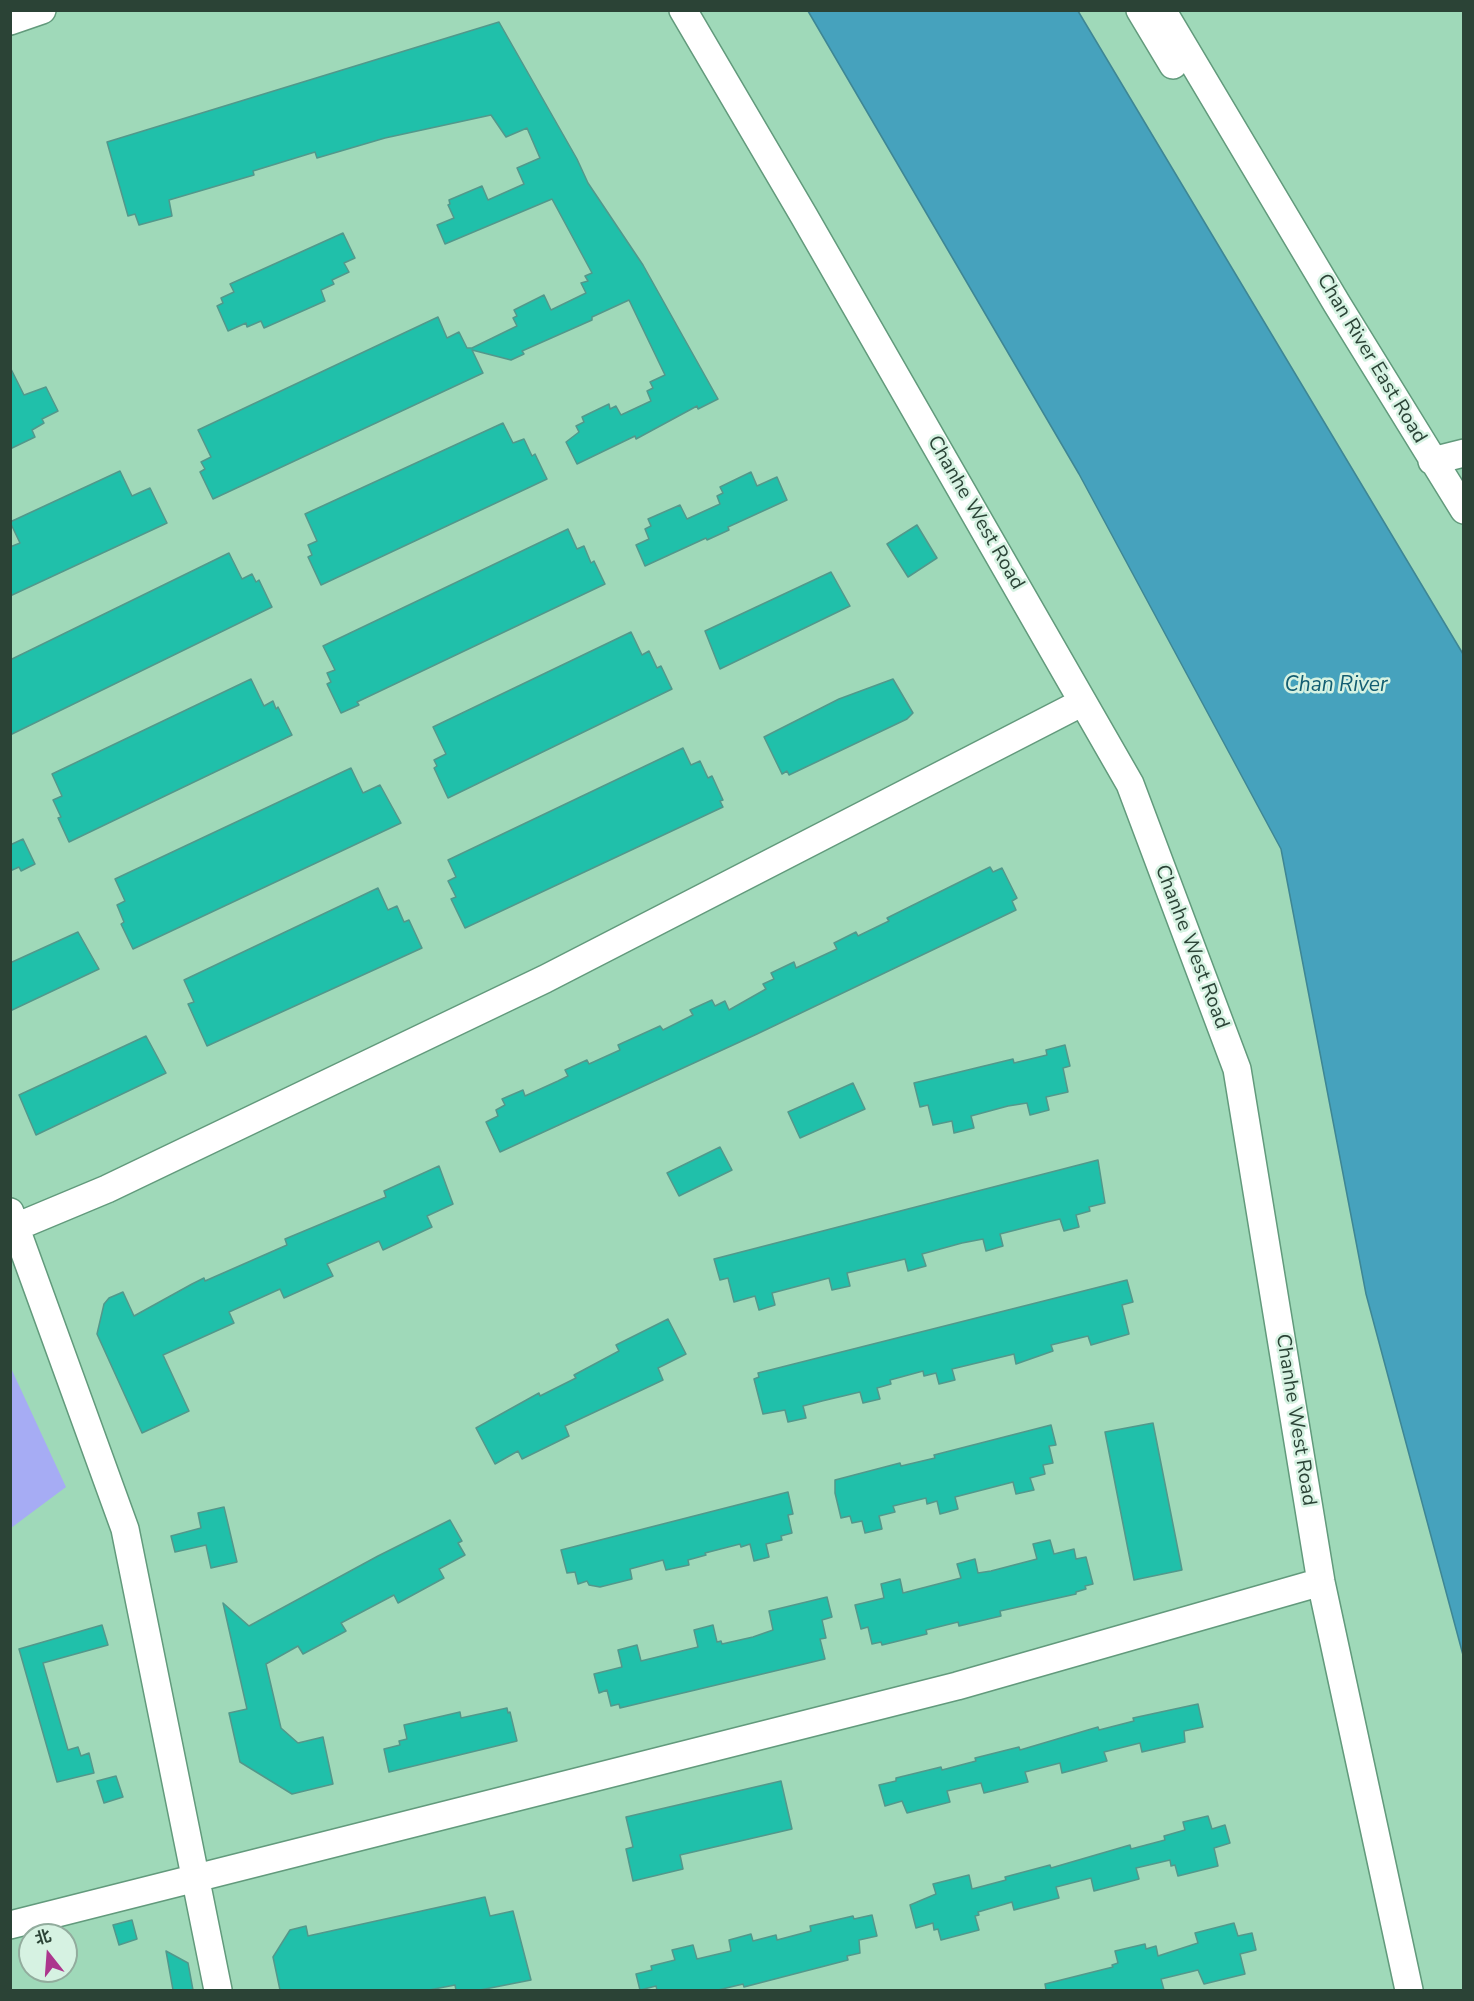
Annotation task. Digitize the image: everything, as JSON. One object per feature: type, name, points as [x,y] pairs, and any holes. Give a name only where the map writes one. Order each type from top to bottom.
[{"type":"street","points":[[10,21],[42,10]]},
{"type":"street","name":"Chanhe West Road","points":[[682,10],[804,216],[1130,784],[1237,1069],[1321,1582],[1409,1990]]},
{"type":"street","name":"Chan River East Road","points":[[1140,10],[1401,436],[1447,474]]},
{"type":"street","name":"Chan River East Road","points":[[1162,10],[1447,474]]},
{"type":"street","points":[[1464,453],[1447,474],[1464,510]]},
{"type":"street","points":[[218,1990],[125,1529],[13,1219],[106,1189],[545,979],[1083,702]]},
{"type":"street","points":[[10,1925],[957,1686],[1321,1582]]},
{"type":"shaded area","points":[[10,1366],[66,1487],[11,1528],[10,1528]]},
{"type":"water","name":"Chan River","points":[[808,11],[1078,11],[1463,654],[1463,1655],[1366,1294],[1281,849],[1079,474]]},
{"type":"building","points":[[499,22],[577,159],[588,183],[643,265],[718,399],[698,409],[697,406],[636,439],[635,436],[577,464],[566,442],[579,432],[576,426],[584,422],[582,417],[609,404],[610,409],[616,406],[621,415],[651,401],[647,391],[653,388],[650,382],[665,375],[629,300],[592,317],[592,320],[522,351],[524,354],[511,360],[472,350],[483,373],[213,499],[200,472],[205,469],[201,462],[211,457],[198,430],[438,317],[447,338],[459,332],[467,348],[472,348],[517,326],[513,318],[517,316],[514,310],[544,295],[551,310],[586,293],[581,283],[588,281],[585,276],[592,273],[552,199],[445,244],[437,225],[454,218],[448,205],[449,200],[482,186],[488,200],[524,184],[517,168],[540,158],[527,128],[506,137],[491,115],[385,138],[317,158],[315,152],[253,171],[254,175],[169,200],[172,216],[139,225],[135,214],[128,216],[107,142]]},
{"type":"building","points":[[343,233],[355,258],[344,263],[349,272],[332,280],[334,284],[321,290],[325,301],[264,328],[261,321],[247,327],[246,323],[228,331],[217,306],[223,303],[221,298],[234,292],[230,284]]},
{"type":"building","points":[[10,367],[24,395],[46,387],[58,411],[42,419],[44,423],[32,430],[35,437],[10,449]]},
{"type":"building","points":[[503,423],[513,443],[524,439],[532,456],[535,454],[547,479],[321,585],[308,557],[312,555],[308,545],[317,541],[305,514]]},
{"type":"building","points":[[120,471],[132,496],[150,488],[167,523],[10,596],[10,547],[20,543],[10,522]]},
{"type":"building","points":[[751,472],[757,486],[777,477],[787,500],[728,527],[729,530],[645,566],[636,545],[649,539],[645,529],[651,526],[648,519],[680,505],[687,519],[720,504],[717,496],[723,493],[720,487]]},
{"type":"building","points":[[917,525],[937,558],[908,577],[887,544]]},
{"type":"building","points":[[568,529],[577,549],[584,546],[591,563],[594,561],[605,584],[357,702],[359,705],[341,713],[327,684],[331,682],[327,673],[335,670],[323,646]]},
{"type":"building","points":[[229,553],[242,579],[252,574],[256,582],[259,580],[272,607],[10,735],[10,660]]},
{"type":"building","points":[[831,572],[850,606],[720,669],[705,631]]},
{"type":"building","points":[[631,632],[642,655],[649,651],[657,668],[661,666],[672,689],[448,798],[434,768],[437,766],[434,760],[446,754],[433,727]]},
{"type":"building","points":[[251,679],[264,706],[273,701],[292,735],[69,842],[53,800],[62,796],[52,774]]},
{"type":"building","points":[[893,679],[913,713],[907,719],[789,775],[787,771],[782,774],[764,737],[839,699]]},
{"type":"building","points":[[683,748],[691,765],[700,761],[708,778],[712,776],[723,800],[720,801],[723,807],[465,928],[451,899],[456,897],[448,881],[456,877],[448,860]]},
{"type":"building","points":[[351,768],[363,793],[380,785],[401,823],[133,949],[121,924],[124,922],[117,905],[125,901],[115,879]]},
{"type":"building","points":[[23,839],[35,864],[21,871],[19,867],[10,871],[10,845]]},
{"type":"building","points":[[990,867],[993,872],[1002,868],[1017,898],[1012,901],[1016,910],[757,1034],[500,1152],[486,1122],[498,1116],[496,1110],[505,1105],[502,1099],[523,1090],[525,1096],[558,1081],[568,1076],[565,1070],[587,1060],[589,1064],[620,1050],[618,1045],[660,1026],[663,1030],[693,1015],[690,1010],[712,1000],[715,1006],[725,1001],[729,1010],[766,989],[763,984],[774,979],[771,973],[794,962],[796,968],[837,949],[834,943],[856,932],[858,936],[889,921],[887,918]]},
{"type":"building","points":[[378,888],[388,910],[397,906],[404,922],[409,920],[422,948],[207,1046],[188,1004],[194,1002],[184,980]]},
{"type":"building","points":[[78,932],[99,969],[10,1011],[10,963]]},
{"type":"building","points":[[146,1036],[166,1073],[36,1135],[19,1095]]},
{"type":"building","points":[[1065,1045],[1070,1066],[1063,1068],[1068,1092],[1046,1097],[1049,1110],[1030,1115],[1027,1103],[1008,1106],[971,1116],[974,1128],[954,1133],[952,1121],[933,1125],[928,1105],[920,1107],[914,1083],[1013,1059],[1014,1063],[1047,1055],[1046,1050]]},
{"type":"building","points":[[853,1083],[865,1109],[800,1138],[788,1112]]},
{"type":"building","points":[[720,1147],[732,1170],[679,1196],[667,1173]]},
{"type":"building","points":[[1098,1160],[1105,1203],[1089,1207],[1090,1211],[1076,1215],[1079,1227],[1064,1231],[1060,1219],[1000,1234],[1003,1246],[986,1251],[983,1239],[962,1243],[922,1254],[926,1266],[908,1271],[905,1259],[847,1273],[850,1286],[832,1290],[829,1278],[772,1293],[775,1305],[759,1310],[755,1296],[734,1302],[728,1278],[720,1280],[714,1259]]},
{"type":"building","points":[[439,1166],[453,1204],[427,1216],[432,1227],[383,1250],[379,1241],[327,1264],[333,1276],[284,1298],[280,1289],[229,1312],[234,1323],[163,1355],[189,1411],[142,1433],[97,1334],[104,1304],[109,1298],[123,1292],[134,1316],[204,1278],[205,1281],[287,1245],[285,1239],[386,1197],[384,1191]]},
{"type":"building","points":[[1127,1280],[1133,1302],[1122,1305],[1129,1334],[1091,1345],[1088,1336],[1051,1345],[1053,1351],[1016,1364],[1014,1354],[952,1369],[955,1380],[939,1384],[936,1373],[924,1376],[923,1371],[890,1380],[891,1384],[877,1388],[880,1399],[863,1403],[860,1392],[822,1401],[803,1406],[806,1418],[788,1422],[785,1410],[763,1414],[754,1379],[759,1377],[758,1373]]},
{"type":"building","points":[[668,1319],[686,1354],[658,1368],[663,1380],[565,1426],[569,1436],[522,1459],[518,1451],[495,1464],[476,1428],[539,1393],[540,1396],[576,1378],[574,1375],[619,1351],[616,1345]]},
{"type":"building","points":[[1153,1423],[1182,1570],[1134,1580],[1105,1432]]},
{"type":"building","points":[[1051,1425],[1056,1445],[1049,1446],[1053,1463],[1043,1465],[1045,1474],[1030,1478],[1034,1490],[1016,1494],[1013,1482],[955,1497],[958,1509],[940,1514],[937,1501],[927,1504],[926,1498],[893,1506],[895,1512],[879,1516],[882,1529],[865,1533],[862,1521],[852,1523],[850,1516],[841,1518],[835,1493],[835,1480],[900,1463],[901,1466],[935,1458],[934,1455]]},
{"type":"building","points":[[788,1492],[793,1514],[788,1515],[792,1533],[781,1536],[782,1540],[766,1544],[769,1557],[754,1561],[750,1544],[741,1547],[740,1544],[688,1560],[689,1565],[666,1570],[663,1560],[630,1569],[632,1579],[600,1587],[589,1585],[587,1581],[578,1584],[575,1572],[567,1573],[561,1550]]},
{"type":"building","points":[[224,1507],[237,1562],[211,1568],[206,1545],[175,1552],[171,1536],[201,1528],[198,1513]]},
{"type":"building","points":[[450,1520],[462,1541],[458,1543],[465,1555],[439,1569],[444,1578],[398,1603],[394,1595],[341,1623],[346,1631],[303,1654],[298,1646],[266,1664],[281,1728],[298,1743],[323,1737],[333,1784],[292,1794],[240,1762],[229,1713],[247,1709],[223,1603],[249,1626]]},
{"type":"building","points":[[1050,1540],[1054,1554],[1074,1549],[1076,1559],[1086,1557],[1093,1584],[1085,1586],[1086,1589],[1076,1594],[1000,1611],[1001,1616],[959,1626],[958,1622],[926,1630],[927,1634],[882,1645],[881,1642],[872,1644],[868,1627],[861,1629],[855,1605],[884,1598],[881,1584],[900,1579],[903,1593],[961,1578],[957,1564],[975,1559],[978,1573],[991,1571],[1037,1559],[1033,1544]]},
{"type":"building","points":[[827,1597],[832,1617],[822,1620],[826,1638],[820,1639],[825,1659],[620,1708],[619,1704],[611,1706],[607,1690],[599,1693],[594,1674],[622,1667],[618,1650],[637,1645],[641,1661],[698,1647],[694,1630],[713,1625],[717,1642],[721,1641],[722,1644],[753,1637],[773,1630],[769,1611]]},
{"type":"building","points":[[102,1625],[108,1645],[43,1663],[68,1750],[78,1747],[81,1756],[89,1753],[94,1773],[57,1782],[19,1649]]},
{"type":"building","points":[[1198,1704],[1203,1727],[1184,1731],[1185,1742],[1142,1752],[1140,1743],[1104,1752],[1107,1761],[1062,1773],[1060,1763],[1025,1772],[1028,1782],[984,1793],[981,1783],[947,1791],[950,1802],[907,1813],[902,1801],[885,1806],[879,1785],[896,1781],[896,1778],[941,1767],[942,1770],[976,1761],[975,1758],[1019,1747],[1020,1750],[1098,1727],[1099,1730],[1134,1721],[1133,1718]]},
{"type":"building","points":[[507,1708],[517,1741],[389,1772],[384,1749],[400,1745],[399,1741],[407,1739],[404,1725],[460,1712],[461,1718]]},
{"type":"building","points":[[116,1776],[123,1797],[104,1803],[97,1781]]},
{"type":"building","points":[[781,1781],[792,1829],[680,1855],[683,1869],[633,1881],[626,1849],[633,1847],[626,1817]]},
{"type":"building","points":[[1208,1816],[1212,1829],[1225,1825],[1230,1843],[1214,1848],[1218,1866],[1178,1876],[1175,1865],[1171,1866],[1170,1860],[1136,1868],[1139,1879],[1094,1891],[1091,1878],[1056,1887],[1059,1898],[1014,1910],[1012,1902],[978,1912],[979,1915],[975,1916],[979,1930],[941,1940],[938,1929],[934,1930],[933,1923],[916,1928],[910,1905],[936,1894],[933,1884],[969,1875],[972,1889],[1050,1865],[1051,1868],[1130,1845],[1131,1849],[1165,1840],[1164,1836],[1185,1830],[1183,1822]]},
{"type":"building","points":[[485,1897],[490,1916],[513,1911],[531,1980],[480,1990],[456,1990],[455,1985],[429,1990],[280,1990],[273,1957],[290,1930],[306,1926],[308,1936]]},
{"type":"building","points":[[872,1915],[877,1936],[859,1940],[860,1953],[847,1956],[848,1960],[744,1987],[743,1984],[718,1990],[657,1990],[656,1986],[640,1990],[636,1974],[652,1970],[651,1966],[675,1960],[672,1950],[693,1945],[697,1959],[731,1951],[729,1940],[751,1934],[753,1941],[776,1935],[777,1940],[811,1931],[810,1926],[853,1916],[854,1919]]},
{"type":"building","points":[[132,1920],[137,1939],[119,1945],[113,1925]]},
{"type":"building","points":[[1234,1923],[1238,1936],[1252,1933],[1256,1950],[1240,1954],[1245,1974],[1204,1984],[1198,1970],[1161,1979],[1164,1990],[1046,1990],[1045,1984],[1113,1967],[1112,1965],[1118,1963],[1115,1951],[1145,1944],[1146,1949],[1156,1946],[1158,1956],[1198,1943],[1195,1933]]},
{"type":"building","points":[[166,1951],[188,1963],[193,1990],[173,1990]]}]
